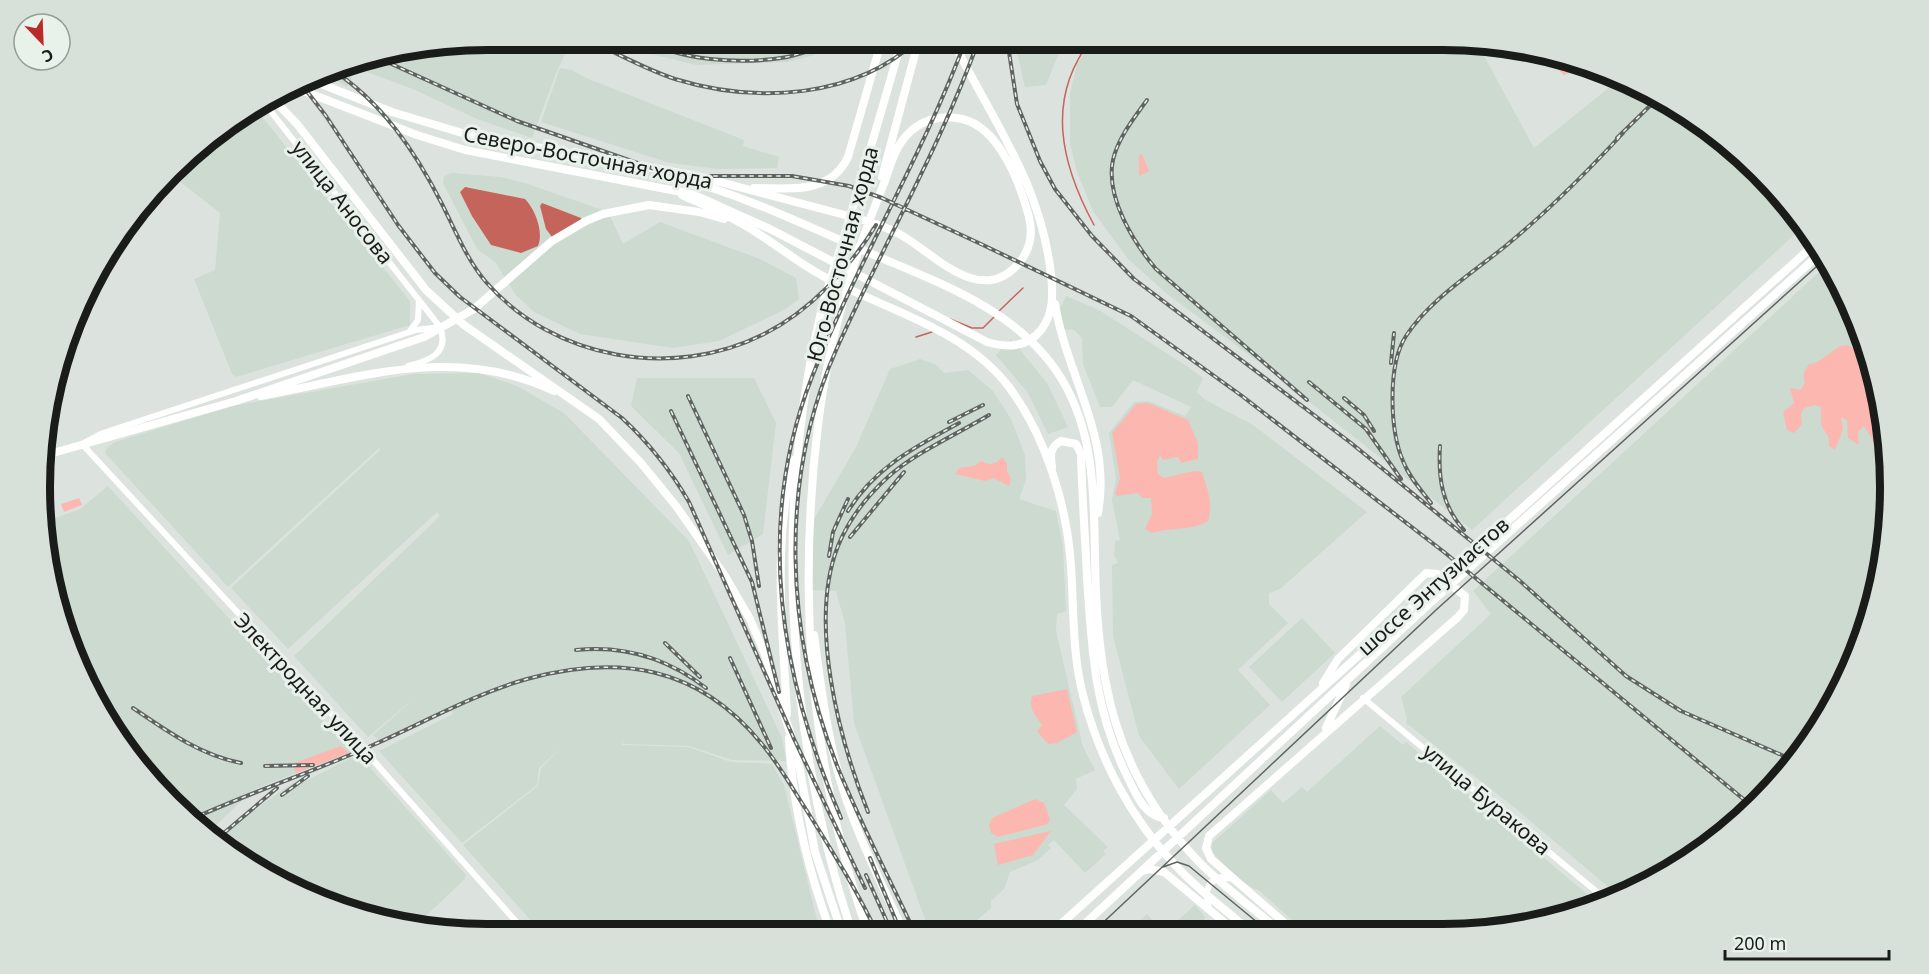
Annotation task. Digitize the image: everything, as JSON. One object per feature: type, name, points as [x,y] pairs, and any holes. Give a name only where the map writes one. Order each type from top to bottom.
[{"type":"main road","points":[[744,188],[812,188],[830,180],[837,174],[848,157],[879,50]]},
{"type":"main road","name":"Юго-Восточная хорда","points":[[850,924],[819,814],[801,702],[795,644],[794,589],[799,444],[821,312],[899,50]]},
{"type":"main road","name":"Юго-Восточная хорда","points":[[875,205],[916,50]]},
{"type":"main road","points":[[958,50],[1035,197],[1048,246],[1053,294],[1066,353],[1095,430],[1100,462],[1100,499],[1095,529]]},
{"type":"main road","name":"Северо-Восточная хорда","points":[[319,83],[392,112],[469,135],[652,170],[697,176],[744,188],[881,226],[904,237],[950,269],[979,280],[994,278],[1017,266],[1031,241],[1032,227],[1026,208],[997,143],[985,129],[967,120],[948,116],[930,119],[905,136],[875,205],[836,329],[818,424],[811,525],[810,669],[826,783],[850,883],[865,924]]},
{"type":"main road","name":"Северо-Восточная хорда","points":[[303,91],[417,135],[465,150],[692,194],[718,204],[987,342],[1002,347],[1028,342],[1047,323],[1053,294]]},
{"type":"main road","points":[[277,103],[297,124],[410,272],[443,308],[490,344],[599,419],[641,463],[676,506],[724,576],[750,619],[764,652],[797,754],[815,852],[839,924]]},
{"type":"main road","points":[[652,170],[710,186],[805,224],[971,300],[995,313],[1026,337],[1061,377],[1081,419],[1091,468],[1100,656],[1105,687],[1125,751],[1150,801],[1171,830],[1202,865],[1273,924]]},
{"type":"main road","name":"Северо-Восточная хорда","points":[[650,185],[711,208],[744,225],[801,265],[910,317],[966,347],[997,373],[1019,402],[1055,483]]},
{"type":"main road","points":[[50,454],[236,401],[404,345],[450,325],[474,309],[552,241],[603,214],[628,208],[669,207],[699,212],[744,225]]},
{"type":"main road","name":"шоссе Энтузиастов","points":[[1061,924],[1493,531],[1809,249]]},
{"type":"main road","name":"шоссе Энтузиастов","points":[[1085,924],[1429,604],[1815,258]]},
{"type":"main road","points":[[236,401],[384,372],[427,366],[483,368],[530,380],[574,401]]},
{"type":"main road","points":[[1181,815],[1171,818],[1156,817],[1150,813],[1122,766],[1107,731],[1099,699],[1090,632],[1081,454],[1072,443],[1062,441],[1051,452],[1055,483],[1069,543],[1074,640],[1082,694],[1111,770],[1139,821],[1176,867],[1242,924]]},
{"type":"main road","points":[[799,444],[790,477],[784,531],[781,573],[783,636],[793,787],[814,880],[828,924]]},
{"type":"main road","points":[[1090,632],[1095,567]]},
{"type":"main road","points":[[1286,924],[1234,880],[1207,853],[1206,843],[1209,836],[1464,610],[1465,596],[1437,574],[1426,573],[1355,640],[1332,667],[1321,687]]},
{"type":"main road","points":[[810,604],[822,691],[843,790],[900,924]]},
{"type":"main road","points":[[1319,738],[1331,720],[1344,688],[1356,672]]},
{"type":"main road","points":[[1141,871],[1159,870],[1169,876],[1227,924]]},
{"type":"street","name":"улица Аносова","points":[[268,108],[440,327]]},
{"type":"street","points":[[401,335],[417,324],[419,300]]},
{"type":"street","points":[[82,444],[103,433],[231,393],[401,335],[426,327],[440,327],[443,341],[434,357],[384,372]]},
{"type":"street","name":"Электродная улица","points":[[82,444],[349,733],[518,924]]},
{"type":"street","name":"улица Буракова","points":[[1363,698],[1600,894]]},
{"type":"street","points":[[1209,909],[1206,894],[1210,883],[1221,877],[1234,880]]},
{"type":"shaded area","points":[[458,50],[567,50],[532,138],[477,119],[413,89],[359,69],[402,58]]},
{"type":"shaded area","points":[[641,50],[824,50],[788,62],[696,65]]},
{"type":"shaded area","points":[[1018,50],[1060,50],[1046,85],[1025,87]]},
{"type":"shaded area","points":[[1086,50],[1481,51],[1534,148],[1613,85],[1661,108],[1708,140],[1751,178],[1797,232],[1472,530],[1264,366],[1166,293],[1128,259],[1093,211],[1077,172],[1070,143],[1070,93],[1077,64]]},
{"type":"shaded area","points":[[1551,63],[1572,69],[1572,72],[1564,75]]},
{"type":"shaded area","points":[[560,68],[572,70],[586,78],[744,140],[743,146],[779,157],[777,168],[719,169],[670,163],[541,122]]},
{"type":"shaded area","points":[[355,70],[347,87],[333,78]]},
{"type":"shaded area","points":[[259,113],[410,301],[410,325],[236,377],[232,374],[194,279],[215,270],[220,213],[177,179],[221,140]]},
{"type":"shaded area","points":[[1142,154],[1149,171],[1139,176],[1139,155]]},
{"type":"shaded area","points":[[452,173],[501,177],[525,183],[608,212],[623,244],[660,222],[760,259],[796,278],[799,299],[784,310],[719,341],[673,348],[580,334],[534,312],[515,294],[496,263],[477,249],[443,183],[444,176]]},
{"type":"shaded area","points":[[465,187],[525,199],[538,221],[540,240],[538,246],[521,253],[491,245],[460,192]]},
{"type":"shaded area","points":[[542,203],[581,218],[583,227],[552,237],[546,229],[540,206]]},
{"type":"shaded area","points":[[1822,270],[1856,346],[1871,402],[1879,458],[1879,516],[1876,544],[1865,600],[1856,628],[1821,706],[1806,730],[1771,775],[1730,816],[1685,851],[1661,866],[1612,890],[1515,808],[1406,723],[1401,697],[1491,614],[1473,591]]},
{"type":"shaded area","points":[[1066,296],[1099,310],[1185,365],[1203,378],[1197,392],[1204,399],[1253,425],[1367,512],[1280,589],[1269,593],[1269,604],[1288,623],[1238,670],[1270,705],[1179,789],[1139,736],[1113,636],[1112,565],[1118,563],[1114,555],[1115,541],[1120,540],[1112,500],[1116,479],[1109,433],[1134,402],[1148,401],[1185,416],[1191,407],[1133,380],[1112,407],[1100,407],[1083,364],[1082,338],[1074,330],[1063,329],[1054,321]]},
{"type":"shaded area","points":[[1011,339],[1047,383],[1068,427],[1048,434],[1028,393],[996,355],[1001,350],[997,346],[1005,345]]},
{"type":"shaded area","points":[[1847,345],[1857,350],[1865,374],[1877,444],[1875,444],[1864,426],[1858,432],[1859,443],[1848,438],[1847,420],[1841,417],[1843,429],[1835,450],[1829,446],[1829,438],[1821,425],[1821,407],[1814,405],[1804,408],[1801,414],[1802,424],[1794,433],[1787,430],[1783,412],[1794,403],[1790,388],[1801,390],[1805,382],[1803,374],[1809,364],[1819,361],[1841,346]]},
{"type":"shaded area","points":[[920,359],[935,364],[944,373],[968,370],[993,391],[1011,419],[1025,455],[1026,480],[1019,499],[1056,511],[1063,546],[1066,611],[1057,614],[1056,631],[1083,747],[1095,770],[1076,779],[1077,789],[1064,805],[1108,847],[1103,851],[1106,854],[1085,873],[1054,840],[1048,845],[1051,848],[1038,860],[1010,872],[1004,889],[991,901],[991,908],[975,924],[927,924],[854,723],[845,624],[836,591],[810,590],[813,521],[856,447],[890,369]]},
{"type":"shaded area","points":[[479,373],[517,386],[564,413],[689,541],[782,738],[786,761],[732,760],[689,746],[623,744],[623,737],[622,745],[688,747],[731,762],[772,764],[784,785],[818,924],[534,924],[463,845],[538,786],[541,768],[562,747],[539,768],[537,785],[462,843],[379,751],[453,714],[450,707],[378,740],[373,735],[418,695],[368,737],[294,656],[440,516],[437,512],[288,649],[231,588],[380,450],[379,448],[228,587],[105,453],[107,448],[115,442],[232,406],[413,374]]},
{"type":"shaded area","points":[[637,378],[754,378],[776,423],[763,534],[728,555],[679,453],[631,406]]},
{"type":"shaded area","points":[[1148,403],[1188,420],[1198,443],[1198,459],[1181,463],[1178,457],[1163,460],[1160,455],[1157,462],[1158,474],[1164,478],[1194,471],[1202,472],[1209,497],[1210,515],[1208,521],[1202,524],[1152,533],[1145,529],[1152,514],[1151,498],[1143,498],[1137,493],[1117,496],[1115,494],[1120,478],[1112,433],[1136,404]]},
{"type":"shaded area","points":[[1002,457],[1007,463],[1007,472],[1011,478],[1009,486],[993,478],[985,481],[955,474],[959,468],[974,466],[981,461],[992,464]]},
{"type":"shaded area","points":[[108,486],[351,752],[253,790],[213,828],[199,816],[158,775],[123,730],[108,706],[83,654],[64,600],[50,520],[80,509]]},
{"type":"shaded area","points":[[79,498],[82,505],[64,512],[61,504]]},
{"type":"shaded area","points":[[1302,618],[1335,653],[1282,702],[1249,667]]},
{"type":"shaded area","points":[[1067,689],[1077,732],[1057,743],[1048,744],[1037,731],[1042,725],[1032,708],[1032,696]]},
{"type":"shaded area","points":[[1380,726],[1403,745],[1406,742],[1591,898],[1555,910],[1471,924],[1296,924],[1261,892],[1242,882],[1212,852],[1212,843],[1271,790],[1283,803],[1302,787],[1307,792]]},
{"type":"shaded area","points":[[341,746],[349,753],[296,773],[292,764]]},
{"type":"shaded area","points":[[358,754],[466,875],[465,879],[422,920],[374,910],[320,891],[268,866],[224,836],[247,815],[297,780],[300,784]]},
{"type":"shaded area","points":[[1035,799],[1044,803],[1050,819],[1048,824],[998,837],[991,833],[989,824],[992,818]]},
{"type":"shaded area","points":[[1051,831],[1033,855],[998,865],[994,844]]},
{"type":"shaded area","points":[[1195,905],[1210,924],[1174,924]]},
{"type":"shaded area","points":[[1147,914],[1156,924],[1136,924]]},
{"type":"waterway","points":[[1085,50],[1067,85],[1063,108],[1063,132],[1066,155],[1073,179],[1094,225]]},
{"type":"waterway","points":[[998,312],[1023,288]]},
{"type":"waterway","points":[[950,319],[972,328],[983,328],[995,316]]},
{"type":"waterway","points":[[916,337],[932,332]]},
{"type":"tram line","points":[[1102,924],[1436,610],[1819,264]]},
{"type":"tram line","points":[[1163,867],[1177,862],[1189,866],[1259,924]]},
{"type":"railway","points":[[609,50],[675,79],[738,92],[771,93],[803,91],[835,85],[865,74],[905,50]]},
{"type":"railway","points":[[670,50],[710,59],[747,61],[788,57],[810,50]]},
{"type":"railway","points":[[841,818],[820,765],[790,656],[782,600],[780,544],[783,489],[794,433],[812,377],[849,292],[930,125],[962,50]]},
{"type":"railway","points":[[911,924],[847,789],[820,717],[807,665],[799,611],[795,558],[797,504],[805,451],[818,398],[837,348],[930,157],[975,50]]},
{"type":"railway","points":[[1009,50],[1017,104],[1040,161],[1055,189],[1092,236],[1134,279],[1351,443],[1520,581],[1626,676],[1681,711],[1786,757]]},
{"type":"railway","points":[[386,61],[517,121],[663,172],[699,176],[792,176],[849,186],[882,198],[1131,316],[1242,396],[1444,552],[1746,801]]},
{"type":"railway","points":[[340,75],[381,112],[408,147],[432,184],[467,255],[486,282],[514,309],[545,330],[580,345],[616,354],[654,358],[692,356],[729,348],[764,334],[781,325],[813,301],[841,273],[876,225]]},
{"type":"railway","points":[[305,89],[326,116],[398,225],[435,273],[460,297],[622,418],[650,447],[675,479],[689,502],[795,741],[865,888]]},
{"type":"railway","points":[[1147,100],[1123,136],[1113,160],[1113,189],[1123,219],[1156,269],[1307,400]]},
{"type":"railway","points":[[1617,138],[1652,103]]},
{"type":"railway","points":[[1431,503],[1406,467],[1395,433],[1393,380],[1400,348],[1406,336],[1427,310],[1538,218],[1623,133]]},
{"type":"railway","points":[[1391,363],[1394,333]]},
{"type":"railway","points":[[1309,382],[1366,429],[1401,479]]},
{"type":"railway","points":[[688,396],[744,515],[752,541],[759,586]]},
{"type":"railway","points":[[1344,398],[1364,415],[1374,431]]},
{"type":"railway","points":[[949,422],[983,405]]},
{"type":"railway","points":[[671,411],[752,582],[779,692]]},
{"type":"railway","points":[[868,812],[847,750],[831,680],[826,609],[829,576],[838,546],[859,508],[898,468],[989,415]]},
{"type":"railway","points":[[848,511],[883,470],[959,423]]},
{"type":"railway","points":[[1440,446],[1443,491],[1451,511],[1464,530]]},
{"type":"railway","points":[[850,537],[904,472]]},
{"type":"railway","points":[[829,556],[833,532],[848,499]]},
{"type":"railway","points":[[665,643],[700,677]]},
{"type":"railway","points":[[576,650],[612,650],[645,656],[661,661],[706,688]]},
{"type":"railway","points":[[730,658],[771,748]]},
{"type":"railway","points":[[199,816],[350,755],[507,685],[561,671],[625,668],[655,673],[684,682],[711,697],[737,717],[774,759],[835,856],[872,924]]},
{"type":"railway","points":[[133,708],[198,748],[241,763]]},
{"type":"railway","points":[[265,766],[313,765]]},
{"type":"railway","points":[[282,795],[308,776]]},
{"type":"railway","points":[[222,835],[277,788]]},
{"type":"railway","points":[[870,858],[897,924]]},
{"type":"railway","points":[[866,875],[888,924]]}]
